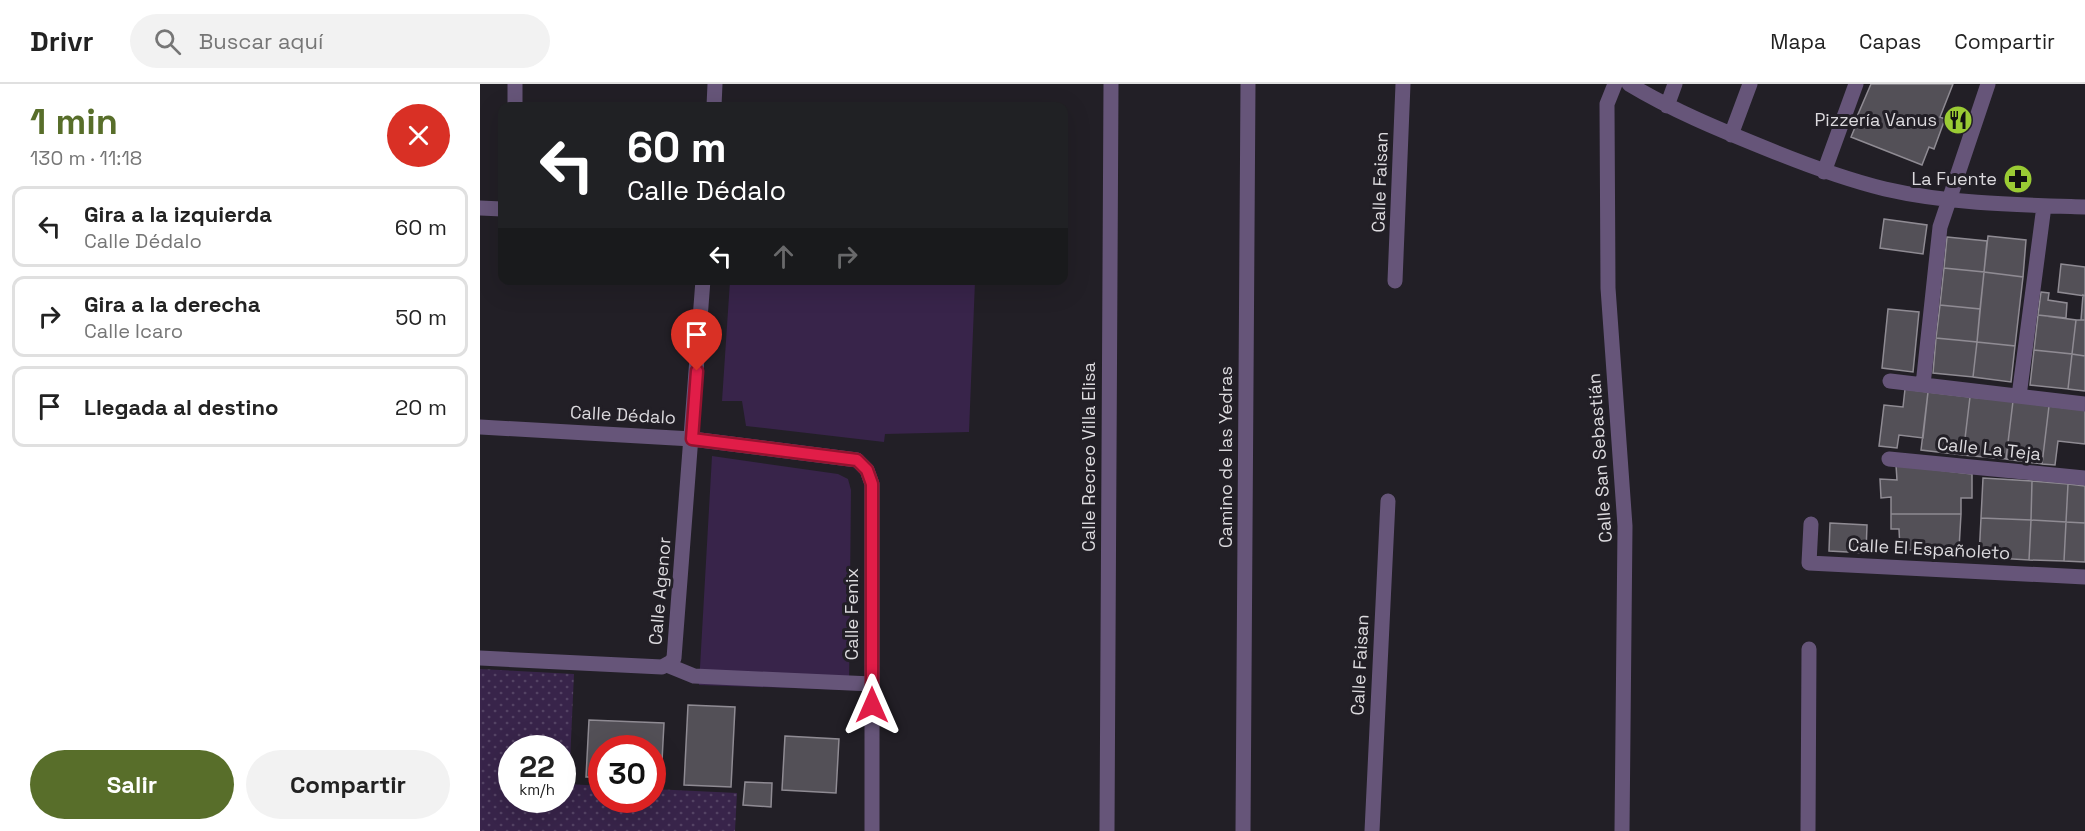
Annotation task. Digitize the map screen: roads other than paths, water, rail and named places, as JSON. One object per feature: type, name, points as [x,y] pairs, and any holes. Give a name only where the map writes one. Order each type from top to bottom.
[{"type":"street","points":[[515,84],[515,102]]},
{"type":"street","points":[[714,102],[715,84]]},
{"type":"street","name":"Calle Recreo Villa Elisa","points":[[1107,831],[1111,84]]},
{"type":"street","name":"Camino de las Yedras","points":[[1243,831],[1248,84]]},
{"type":"street","name":"Calle Faisan","points":[[1395,281],[1403,84]]},
{"type":"street","name":"Calle San Sebastián","points":[[1615,84],[1606,104],[1608,288],[1625,526],[1622,831]]},
{"type":"street","points":[[1629,84],[1667,106],[1731,135],[1824,172],[1887,190],[1951,199],[2085,207]]},
{"type":"street","points":[[1667,106],[1675,84]]},
{"type":"street","points":[[1731,135],[1750,84]]},
{"type":"street","points":[[1824,172],[1856,84]]},
{"type":"street","points":[[1923,385],[1940,227],[1988,84]]},
{"type":"street","points":[[2019,396],[2043,206]]},
{"type":"street","points":[[480,208],[498,209]]},
{"type":"street","name":"Calle Agenor","points":[[480,658],[657,667],[671,662],[675,653],[703,285]]},
{"type":"street","points":[[1890,381],[2085,404]]},
{"type":"street","name":"Calle Dédalo","points":[[480,427],[692,439],[857,460],[867,470]]},
{"type":"street","name":"Calle La Teja","points":[[1889,459],[2085,478]]},
{"type":"street","name":"Calle Fenix","points":[[867,470],[872,484],[872,831]]},
{"type":"street","name":"Calle Faisan","points":[[1372,831],[1388,501]]},
{"type":"street","name":"Calle El Españoleto","points":[[1811,524],[1809,563],[2085,577]]},
{"type":"street","points":[[1808,831],[1809,649]]},
{"type":"street","points":[[667,665],[694,676],[872,684]]},
{"type":"place","name":"Pizzería Vanus","points":[[1958,120]]},
{"type":"place","name":"La Fuente","points":[[2018,179]]}]
